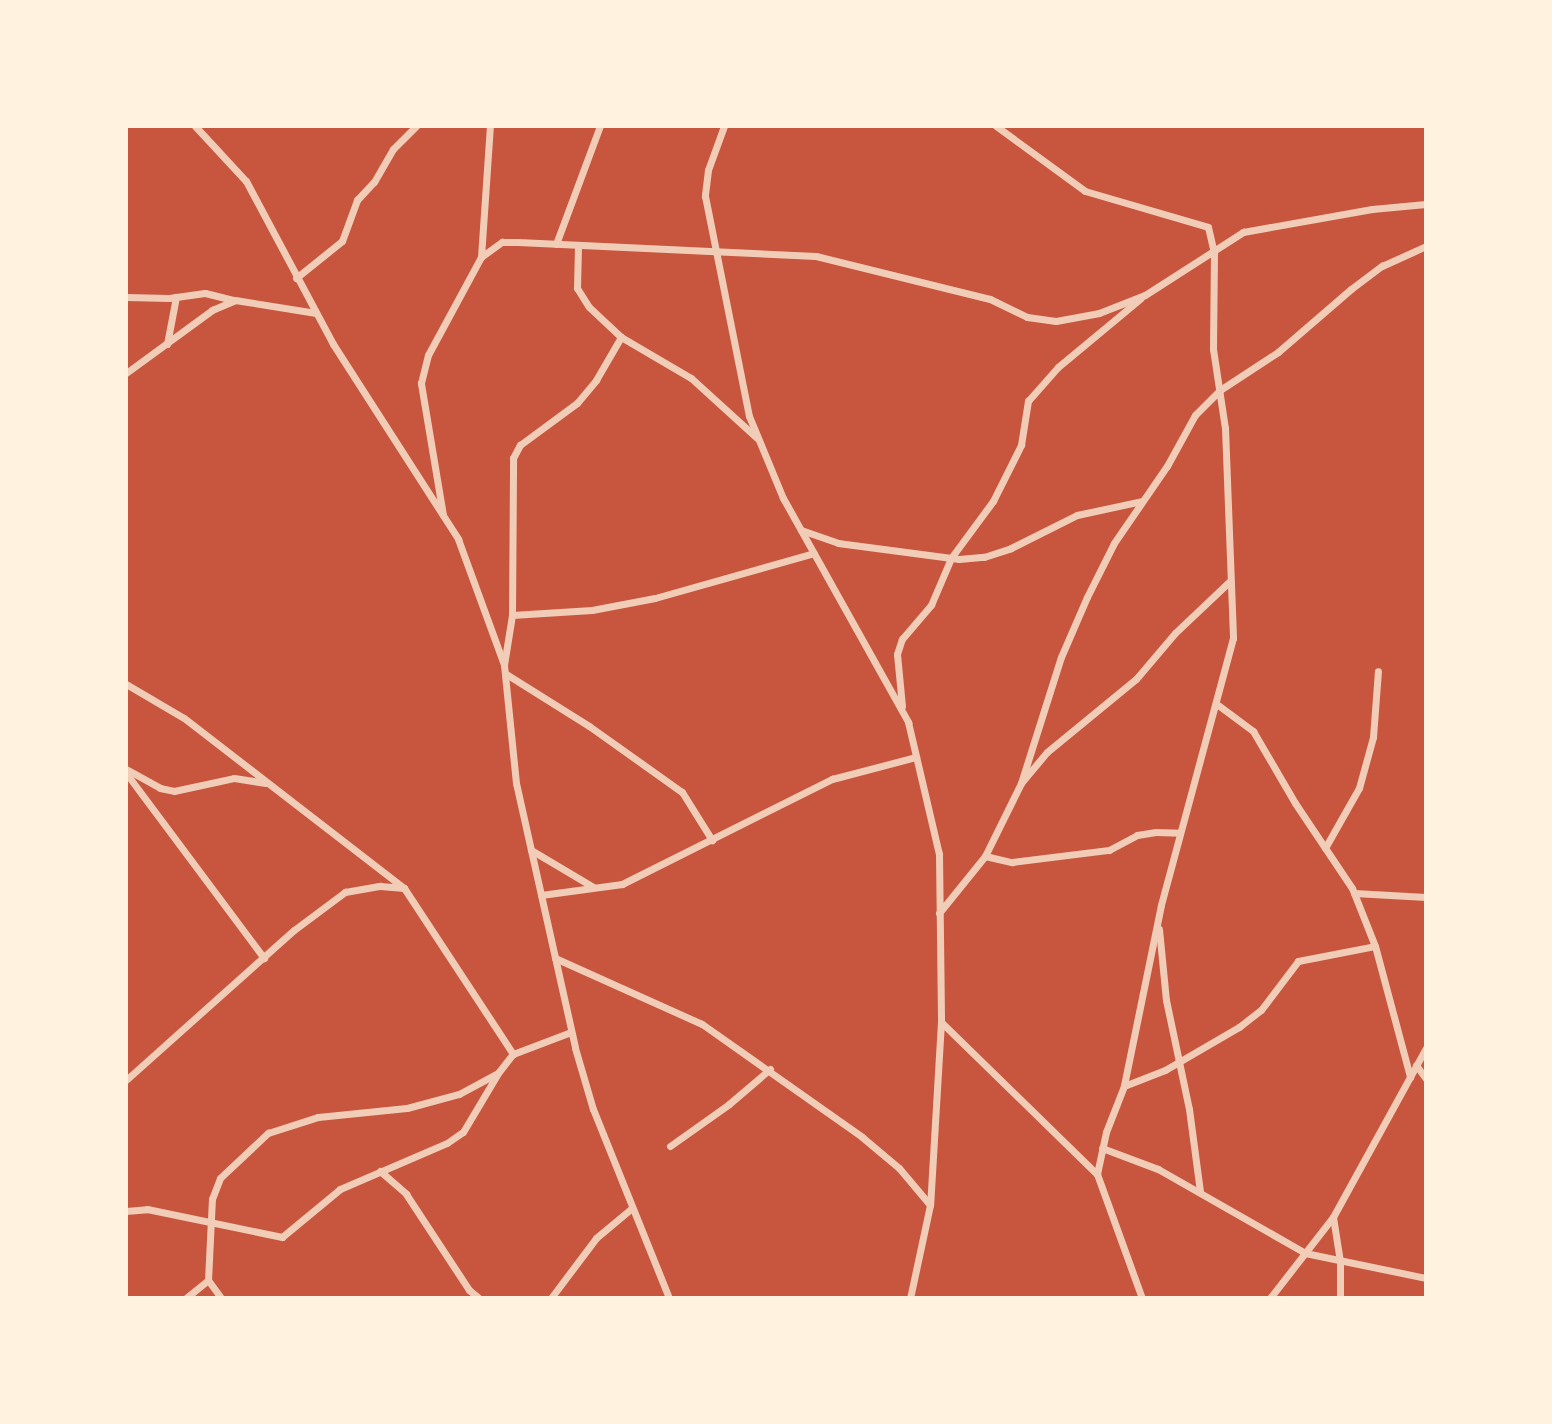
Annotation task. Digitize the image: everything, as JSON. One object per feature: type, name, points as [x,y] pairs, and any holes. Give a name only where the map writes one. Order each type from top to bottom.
[{"type":"street","points":[[195,126],[246,181],[316,313],[458,539],[504,665],[516,783],[571,1032],[593,1109],[669,1298]]},
{"type":"street","points":[[296,278],[342,241],[357,200],[374,182],[393,149],[416,126]]},
{"type":"street","points":[[443,517],[421,383],[428,355],[481,257],[490,126]]},
{"type":"street","points":[[556,244],[600,126]]},
{"type":"street","points":[[724,126],[708,170],[705,196],[713,251],[749,416],[801,530],[903,713]]},
{"type":"street","points":[[996,126],[1085,191],[1208,227],[1214,253],[1213,349],[1225,428],[1233,638],[1218,705],[1158,919],[1124,1086],[1102,1148],[1097,1174]]},
{"type":"street","points":[[910,1298],[930,1205],[941,1022],[939,854],[903,713],[897,654],[908,627],[931,605],[951,558],[993,501],[1016,457],[1024,414],[1035,391],[1145,295],[1243,232],[1372,209],[1426,204]]},
{"type":"street","points":[[481,257],[502,242],[816,256],[990,299],[1027,317],[1056,321],[1099,313],[1145,295]]},
{"type":"street","points":[[939,913],[985,856],[1021,783],[1061,657],[1114,543],[1167,466],[1195,415],[1220,390],[1278,352],[1382,266],[1426,246]]},
{"type":"street","points":[[578,247],[578,291],[621,337],[691,378],[759,440]]},
{"type":"street","points":[[126,297],[176,297],[205,293],[316,313]]},
{"type":"street","points":[[167,344],[176,297]]},
{"type":"street","points":[[126,373],[212,310],[235,300]]},
{"type":"street","points":[[504,665],[512,615],[513,458],[520,445],[577,403],[596,380],[621,337]]},
{"type":"street","points":[[801,530],[838,543],[951,558],[984,557],[1011,548],[1077,515],[1142,501]]},
{"type":"street","points":[[512,615],[592,610],[655,598],[814,553]]},
{"type":"street","points":[[1021,783],[1047,752],[1097,715],[1136,679],[1175,633],[1229,582]]},
{"type":"street","points":[[1325,848],[1359,788],[1373,737],[1378,671]]},
{"type":"street","points":[[506,674],[566,711],[682,792],[712,840]]},
{"type":"street","points":[[126,684],[184,718],[404,888],[513,1054]]},
{"type":"street","points":[[1218,705],[1253,731],[1325,848],[1341,867],[1375,946],[1410,1077]]},
{"type":"street","points":[[541,895],[622,884],[646,875],[832,779],[916,757]]},
{"type":"street","points":[[126,771],[160,788],[174,791],[234,778],[268,783]]},
{"type":"street","points":[[126,771],[264,958]]},
{"type":"street","points":[[985,856],[1012,862],[1109,850],[1137,835],[1180,833]]},
{"type":"street","points":[[531,850],[593,887]]},
{"type":"street","points":[[126,1080],[264,958],[345,892],[380,886],[404,888]]},
{"type":"street","points":[[1354,893],[1426,897]]},
{"type":"street","points":[[1158,919],[1177,1063],[1189,1109],[1200,1191]]},
{"type":"street","points":[[1124,1086],[1177,1063],[1261,1010],[1298,961],[1375,946]]},
{"type":"street","points":[[555,958],[702,1024],[770,1069],[862,1137],[899,1168],[930,1205]]},
{"type":"street","points":[[941,1022],[1097,1174],[1142,1298]]},
{"type":"street","points":[[126,1211],[147,1209],[211,1219],[252,1232],[282,1237],[329,1196],[447,1143],[463,1132],[513,1054],[571,1032]]},
{"type":"street","points":[[1270,1298],[1333,1217],[1426,1048]]},
{"type":"street","points":[[1416,1065],[1426,1079]]},
{"type":"street","points":[[670,1146],[729,1104],[770,1069]]},
{"type":"street","points":[[221,1298],[208,1280],[212,1199],[220,1178],[268,1133],[318,1117],[407,1108],[459,1094],[498,1073]]},
{"type":"street","points":[[1102,1148],[1158,1169],[1305,1253],[1426,1278]]},
{"type":"street","points":[[380,1171],[406,1194],[469,1290],[479,1298]]},
{"type":"street","points":[[551,1298],[573,1264],[596,1238],[632,1208]]},
{"type":"street","points":[[1333,1217],[1340,1261],[1340,1298]]},
{"type":"street","points":[[186,1298],[208,1280]]}]
